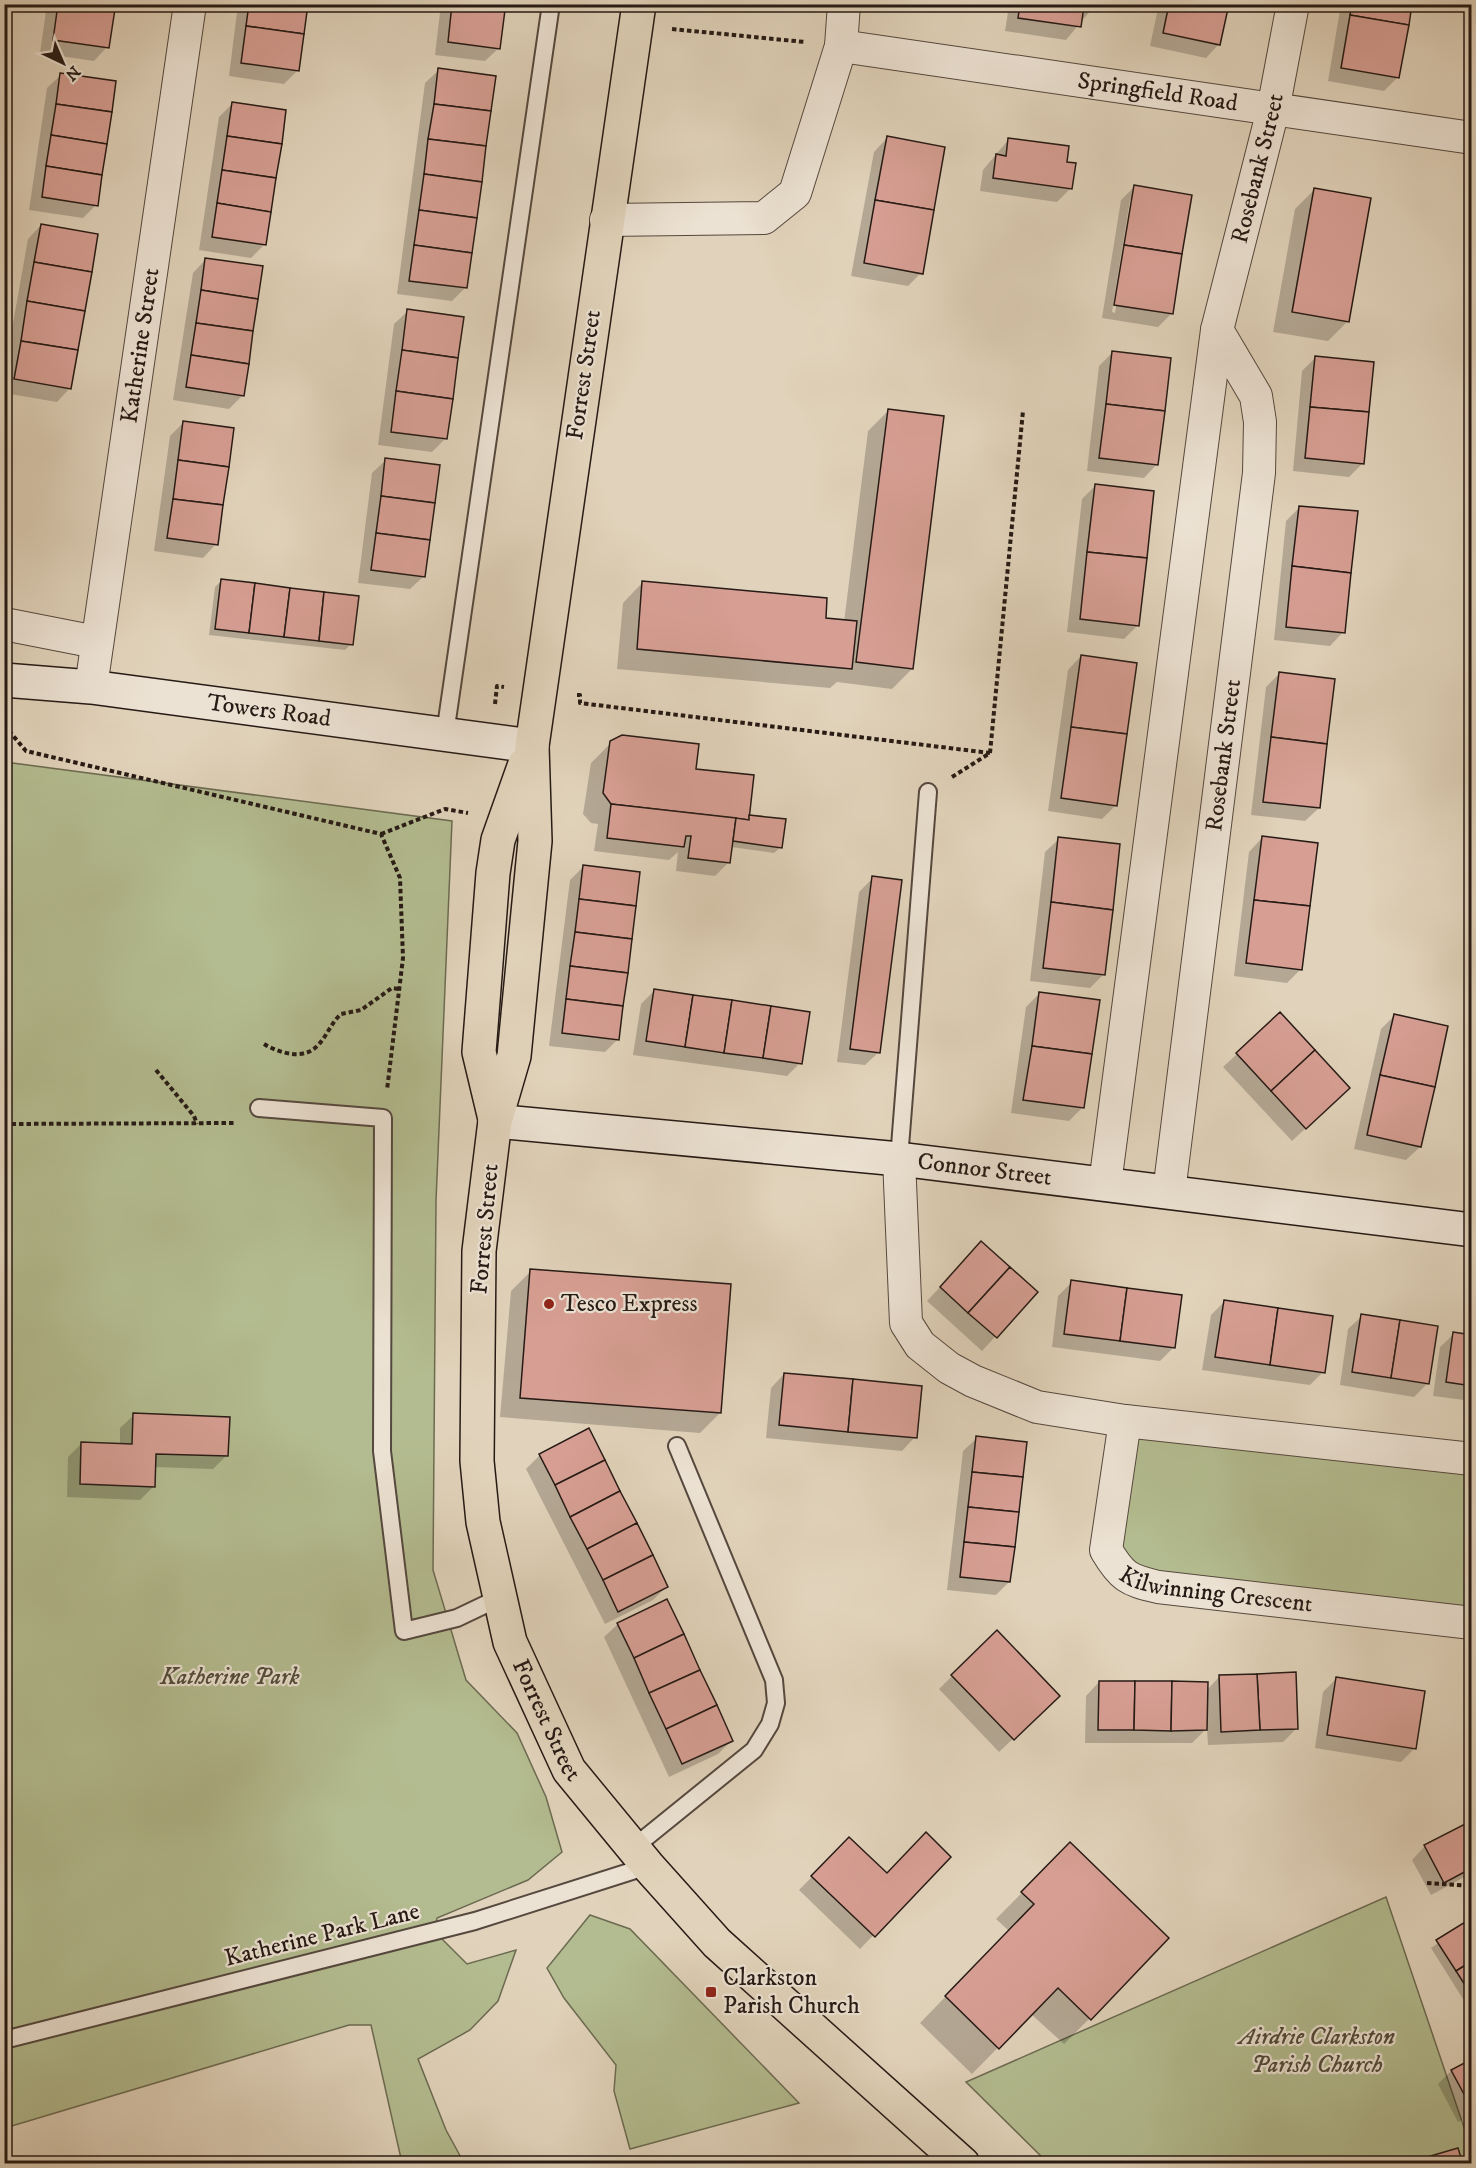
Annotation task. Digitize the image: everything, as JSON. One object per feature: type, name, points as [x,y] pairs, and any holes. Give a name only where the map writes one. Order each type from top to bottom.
[{"type":"main road","name":"Forrest Street","points":[[639,4],[606,220],[532,746],[498,840],[493,873],[479,1052],[495,1121],[478,1251],[477,1461],[483,1522],[510,1642],[569,1770],[640,1857],[717,1943],[963,2163]]},
{"type":"main road","name":"Towers Road","points":[[4,680],[91,687],[532,746]]},
{"type":"main road","name":"Connor Street","points":[[495,1121],[899,1159],[1472,1230]]},
{"type":"street","name":"Katherine Street","points":[[91,687],[190,4]]},
{"type":"street","points":[[606,220],[764,218],[795,193],[842,46],[844,4]]},
{"type":"street","name":"Rosebank Street","points":[[1105,1184],[1217,330],[1273,110],[1293,4]]},
{"type":"street","name":"Springfield Road","points":[[842,46],[1472,138]]},
{"type":"street","name":"Rosebank Street","points":[[1169,1192],[1259,473],[1260,422],[1256,396],[1217,330]]},
{"type":"street","points":[[4,624],[96,642]]},
{"type":"street","points":[[899,1159],[906,1323],[920,1345],[949,1368],[973,1381],[1037,1407],[1125,1421],[1472,1459]]},
{"type":"street","name":"Kilwinning Crescent","points":[[1125,1421],[1106,1550],[1116,1568],[1130,1581],[1158,1587],[1472,1623]]},
{"type":"lane","points":[[445,734],[551,4]]},
{"type":"lane","points":[[899,1159],[928,792]]},
{"type":"lane","points":[[259,1108],[383,1118],[382,1451],[404,1631],[457,1618],[499,1598]]},
{"type":"lane","points":[[640,1857],[754,1750],[770,1724],[776,1702],[774,1680],[677,1446]]},
{"type":"lane","name":"Katherine Park Lane","points":[[4,2040],[475,1921],[640,1857]]},
{"type":"path","points":[[683,29],[842,46]]},
{"type":"path","points":[[990,753],[1023,411]]},
{"type":"path","points":[[539,690],[580,695],[580,703],[990,753]]},
{"type":"path","points":[[4,725],[26,751],[381,834],[445,809],[480,815]]},
{"type":"path","points":[[928,792],[990,753]]},
{"type":"path","points":[[381,834],[400,878],[403,958],[383,1118]]},
{"type":"path","points":[[264,1044],[277,1052],[293,1054],[307,1052],[316,1047],[341,1014],[361,1010],[392,988],[399,988]]},
{"type":"path","points":[[156,1070],[194,1116],[197,1124]]},
{"type":"path","points":[[4,1124],[237,1123],[259,1108]]},
{"type":"path","points":[[1427,1883],[1472,1886]]},
{"type":"green space","name":"Katherine Park","points":[[5,762],[452,821],[436,1201],[433,1570],[466,1680],[517,1733],[546,1797],[562,1852],[528,1880],[437,1918],[435,1932],[467,1964],[516,1950],[498,2001],[470,2030],[418,2059],[446,2130],[464,2163],[402,2163],[371,2025],[349,2025],[5,2128]]},
{"type":"green space","points":[[1133,1434],[1471,1468],[1471,1615],[1159,1578],[1121,1563],[1121,1496]]},
{"type":"green space","name":"Airdrie Clarkston Parish Church","points":[[1386,1897],[1471,2148],[1471,2163],[1048,2163],[966,2082]]},
{"type":"green space","points":[[590,1915],[630,1929],[799,2103],[630,2149],[614,2091],[616,2065],[564,1998],[547,1968]]},
{"type":"building","points":[[58,4],[115,9],[109,48],[53,40]]},
{"type":"building","points":[[87,4],[115,4],[115,9]]},
{"type":"building","points":[[249,4],[308,4],[304,34],[246,26]]},
{"type":"building","points":[[452,4],[505,10],[500,49],[448,42]]},
{"type":"building","points":[[463,4],[506,4],[505,10]]},
{"type":"building","points":[[1020,4],[1097,4],[1097,8],[1084,6],[1081,27],[1018,18]]},
{"type":"building","points":[[1169,4],[1229,4],[1220,45],[1163,33]]},
{"type":"building","points":[[1352,4],[1412,4],[1409,25],[1350,15]]},
{"type":"building","points":[[1350,15],[1409,25],[1399,78],[1341,68]]},
{"type":"building","points":[[246,26],[304,34],[299,71],[241,63]]},
{"type":"building","points":[[438,68],[496,76],[491,111],[434,104]]},
{"type":"building","points":[[60,73],[116,81],[112,112],[56,104]]},
{"type":"building","points":[[232,102],[286,110],[282,144],[227,136]]},
{"type":"building","points":[[56,104],[112,112],[107,144],[51,135]]},
{"type":"building","points":[[434,104],[491,111],[486,146],[428,139]]},
{"type":"building","points":[[51,135],[107,144],[102,175],[46,166]]},
{"type":"building","points":[[227,136],[282,144],[276,178],[222,170]]},
{"type":"building","points":[[887,136],[945,147],[934,210],[875,200]]},
{"type":"building","points":[[1008,138],[1069,146],[1067,162],[1076,163],[1072,189],[993,178],[996,154],[1006,156]]},
{"type":"building","points":[[428,139],[486,146],[482,182],[424,174]]},
{"type":"building","points":[[46,166],[102,175],[98,206],[42,197]]},
{"type":"building","points":[[222,170],[276,178],[271,212],[217,203]]},
{"type":"building","points":[[424,174],[482,182],[477,218],[419,210]]},
{"type":"building","points":[[1134,185],[1192,195],[1182,254],[1124,245]]},
{"type":"building","points":[[1314,188],[1371,198],[1349,322],[1292,312]]},
{"type":"building","points":[[875,200],[934,210],[923,274],[864,263]]},
{"type":"building","points":[[217,203],[271,212],[266,245],[212,237]]},
{"type":"building","points":[[419,210],[477,218],[472,253],[414,245]]},
{"type":"building","points":[[41,224],[98,234],[92,272],[34,262]]},
{"type":"building","points":[[414,245],[472,253],[467,288],[409,281]]},
{"type":"building","points":[[1124,245],[1182,254],[1173,314],[1114,305]]},
{"type":"building","points":[[205,258],[263,266],[258,299],[201,290]]},
{"type":"building","points":[[34,262],[92,272],[85,311],[27,301]]},
{"type":"building","points":[[201,290],[258,299],[253,331],[196,323]]},
{"type":"building","points":[[27,301],[85,311],[78,350],[21,341]]},
{"type":"building","points":[[407,309],[464,317],[458,358],[402,350]]},
{"type":"building","points":[[196,323],[253,331],[249,364],[191,355]]},
{"type":"building","points":[[21,341],[78,350],[71,389],[14,379]]},
{"type":"building","points":[[402,350],[458,358],[453,399],[396,391]]},
{"type":"building","points":[[1112,351],[1171,358],[1165,411],[1106,404]]},
{"type":"building","points":[[191,355],[249,364],[244,396],[186,387]]},
{"type":"building","points":[[1315,356],[1374,362],[1369,412],[1310,407]]},
{"type":"building","points":[[396,391],[453,399],[447,439],[391,432]]},
{"type":"building","points":[[1106,404],[1165,411],[1158,465],[1099,458]]},
{"type":"building","points":[[1310,407],[1369,412],[1364,464],[1305,458]]},
{"type":"building","points":[[888,409],[944,416],[913,669],[856,662]]},
{"type":"building","points":[[183,421],[234,428],[229,467],[178,460]]},
{"type":"building","points":[[385,458],[440,465],[435,503],[381,496]]},
{"type":"building","points":[[178,460],[229,467],[223,505],[173,499]]},
{"type":"building","points":[[1095,484],[1154,491],[1147,558],[1087,552]]},
{"type":"building","points":[[381,496],[435,503],[430,540],[376,533]]},
{"type":"building","points":[[173,499],[223,505],[218,545],[167,538]]},
{"type":"building","points":[[1299,506],[1358,511],[1351,573],[1292,566]]},
{"type":"building","points":[[376,533],[430,540],[425,577],[371,570]]},
{"type":"building","points":[[1087,552],[1147,558],[1139,626],[1080,619]]},
{"type":"building","points":[[1292,566],[1351,573],[1345,633],[1286,627]]},
{"type":"building","points":[[221,579],[255,583],[249,633],[215,629]]},
{"type":"building","points":[[642,581],[827,598],[826,618],[857,621],[852,669],[637,649]]},
{"type":"building","points":[[255,583],[290,588],[284,637],[249,633]]},
{"type":"building","points":[[290,588],[324,592],[319,641],[284,637]]},
{"type":"building","points":[[324,592],[359,596],[353,645],[319,641]]},
{"type":"building","points":[[1081,655],[1137,663],[1127,734],[1071,727]]},
{"type":"building","points":[[1279,672],[1335,679],[1327,744],[1271,737]]},
{"type":"building","points":[[1071,727],[1127,734],[1117,806],[1061,798]]},
{"type":"building","points":[[622,735],[699,744],[696,769],[754,775],[749,820],[611,804],[603,793],[610,741]]},
{"type":"building","points":[[1271,737],[1327,744],[1320,808],[1263,802]]},
{"type":"building","points":[[611,804],[736,818],[730,863],[688,858],[691,836],[686,836],[684,847],[607,838]]},
{"type":"building","points":[[749,815],[786,819],[782,848],[733,841],[736,818],[749,820]]},
{"type":"building","points":[[1262,836],[1318,843],[1310,906],[1254,900]]},
{"type":"building","points":[[1058,837],[1120,844],[1113,910],[1051,902]]},
{"type":"building","points":[[583,865],[640,872],[636,906],[579,899]]},
{"type":"building","points":[[872,876],[902,880],[880,1053],[850,1049]]},
{"type":"building","points":[[579,899],[636,906],[632,939],[575,932]]},
{"type":"building","points":[[1254,900],[1310,906],[1302,970],[1246,963]]},
{"type":"building","points":[[1051,902],[1113,910],[1105,975],[1043,968]]},
{"type":"building","points":[[575,932],[632,939],[628,973],[570,966]]},
{"type":"building","points":[[570,966],[628,973],[623,1006],[566,999]]},
{"type":"building","points":[[654,989],[693,995],[685,1047],[646,1041]]},
{"type":"building","points":[[1039,992],[1100,1000],[1092,1054],[1032,1046]]},
{"type":"building","points":[[693,995],[732,1000],[724,1053],[685,1047]]},
{"type":"building","points":[[566,999],[623,1006],[619,1040],[562,1033]]},
{"type":"building","points":[[732,1000],[771,1006],[763,1058],[724,1053]]},
{"type":"building","points":[[771,1006],[810,1012],[802,1064],[763,1058]]},
{"type":"building","points":[[1280,1012],[1315,1050],[1271,1091],[1236,1053]]},
{"type":"building","points":[[1394,1014],[1448,1026],[1435,1087],[1380,1075]]},
{"type":"building","points":[[1032,1046],[1092,1054],[1084,1108],[1023,1100]]},
{"type":"building","points":[[1315,1050],[1350,1088],[1306,1129],[1271,1091]]},
{"type":"building","points":[[1380,1075],[1435,1087],[1421,1147],[1367,1135]]},
{"type":"building","points":[[981,1241],[1010,1267],[968,1313],[940,1287]]},
{"type":"building","points":[[1010,1267],[1038,1292],[997,1338],[968,1313]]},
{"type":"building","points":[[530,1269],[731,1284],[721,1413],[520,1398]]},
{"type":"building","points":[[1071,1280],[1127,1288],[1120,1341],[1064,1334]]},
{"type":"building","points":[[1127,1288],[1182,1295],[1175,1348],[1120,1341]]},
{"type":"building","points":[[1224,1300],[1278,1308],[1270,1365],[1215,1357]]},
{"type":"building","points":[[1278,1308],[1333,1316],[1325,1373],[1270,1365]]},
{"type":"building","points":[[1361,1314],[1400,1320],[1391,1378],[1352,1372]]},
{"type":"building","points":[[1400,1320],[1438,1326],[1429,1384],[1391,1378]]},
{"type":"building","points":[[1453,1332],[1472,1335],[1472,1386],[1446,1382]]},
{"type":"building","points":[[784,1373],[853,1379],[848,1432],[779,1425]]},
{"type":"building","points":[[853,1379],[922,1386],[917,1438],[848,1432]]},
{"type":"building","points":[[133,1413],[230,1417],[228,1456],[156,1454],[155,1487],[80,1484],[81,1442],[132,1444]]},
{"type":"building","points":[[589,1428],[605,1460],[555,1485],[539,1454]]},
{"type":"building","points":[[976,1436],[1027,1442],[1023,1477],[972,1472]]},
{"type":"building","points":[[605,1460],[620,1491],[570,1517],[555,1485]]},
{"type":"building","points":[[972,1472],[1023,1477],[1019,1512],[968,1507]]},
{"type":"building","points":[[620,1491],[637,1523],[587,1549],[570,1517]]},
{"type":"building","points":[[968,1507],[1019,1512],[1015,1547],[964,1542]]},
{"type":"building","points":[[637,1523],[653,1555],[603,1580],[587,1549]]},
{"type":"building","points":[[964,1542],[1015,1547],[1010,1582],[960,1577]]},
{"type":"building","points":[[653,1555],[668,1587],[618,1612],[603,1580]]},
{"type":"building","points":[[667,1599],[684,1634],[634,1658],[617,1623]]},
{"type":"building","points":[[997,1630],[1060,1696],[1014,1740],[951,1675]]},
{"type":"building","points":[[684,1634],[700,1670],[649,1693],[634,1658]]},
{"type":"building","points":[[700,1670],[717,1705],[666,1729],[649,1693]]},
{"type":"building","points":[[1296,1672],[1298,1729],[1260,1730],[1257,1674]]},
{"type":"building","points":[[1257,1674],[1260,1730],[1221,1732],[1219,1675]]},
{"type":"building","points":[[1336,1677],[1425,1691],[1416,1749],[1327,1735]]},
{"type":"building","points":[[1099,1681],[1135,1681],[1134,1730],[1098,1730]]},
{"type":"building","points":[[1135,1681],[1172,1681],[1171,1731],[1134,1730]]},
{"type":"building","points":[[1172,1681],[1208,1682],[1207,1730],[1171,1731]]},
{"type":"building","points":[[717,1705],[733,1741],[682,1764],[666,1729]]},
{"type":"building","points":[[1471,1821],[1472,1868],[1444,1883],[1424,1845]]},
{"type":"building","points":[[926,1832],[951,1857],[875,1937],[811,1876],[849,1837],[887,1873]]},
{"type":"building","points":[[1070,1842],[1169,1938],[1091,2020],[1058,1988],[999,2049],[945,1996],[1034,1904],[1021,1892]]},
{"type":"building","points":[[1470,1919],[1472,1961],[1456,1971],[1436,1940]]},
{"type":"building","points":[[1472,1961],[1472,1996],[1456,1971]]},
{"type":"building","points":[[1472,2059],[1472,2109],[1451,2070]]},
{"type":"building","points":[[1458,2148],[1463,2164],[1410,2164],[1410,2162]]},
{"type":"building","points":[[1392,2158],[1394,2164],[1372,2164]]},
{"type":"place","name":"Tesco Express","points":[[549,1304]]},
{"type":"place","name":"Clarkston Parish Church","points":[[711,1992]]}]
